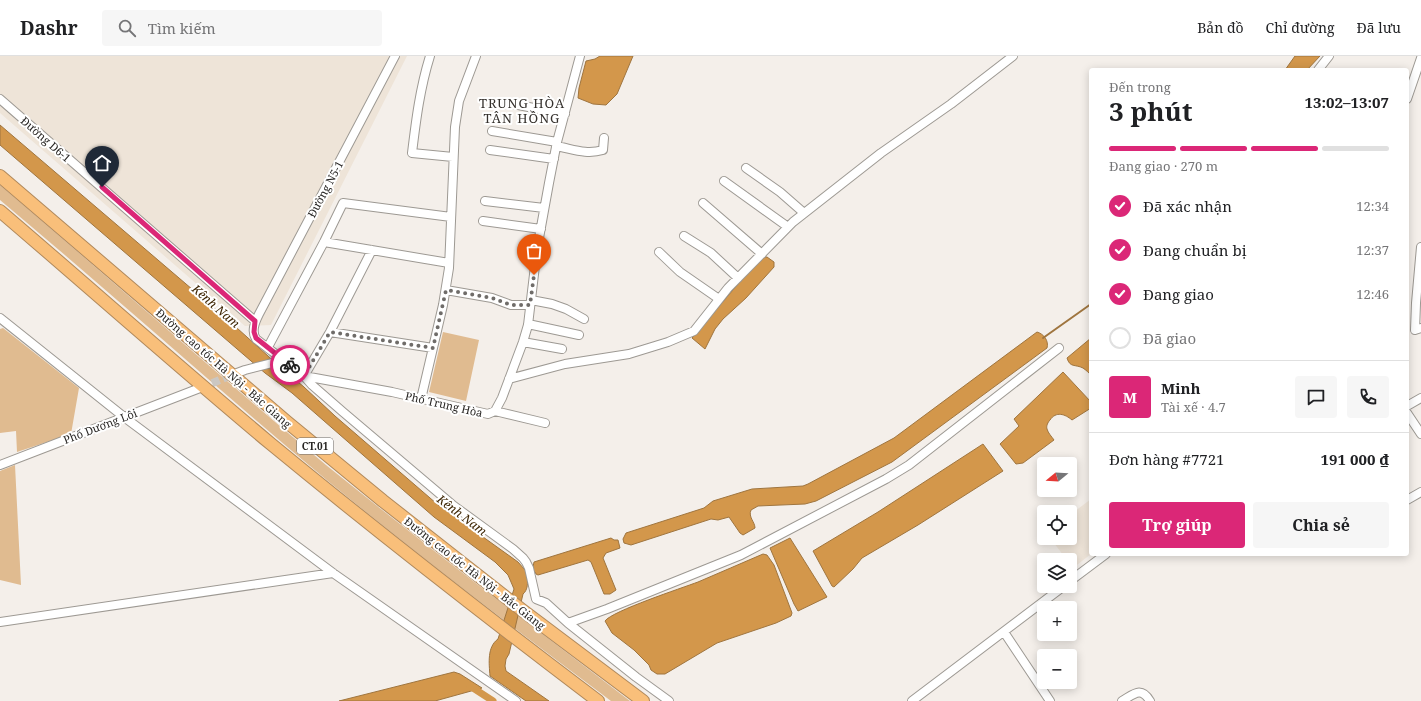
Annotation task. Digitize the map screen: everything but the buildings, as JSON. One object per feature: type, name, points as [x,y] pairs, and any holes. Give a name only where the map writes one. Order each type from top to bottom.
[{"type":"highway","name":"Đường cao tốc Hà Nội - Bắc Giang","points":[[0,176],[287,422],[383,501],[522,610],[643,701]]},
{"type":"highway","name":"CT.01","points":[[0,211],[276,448],[386,537],[598,701]]},
{"type":"street","name":"Đường N5-1","points":[[255,321],[395,56]]},
{"type":"street","points":[[430,56],[423,78],[417,109],[412,153],[454,157]]},
{"type":"street","points":[[421,399],[446,290],[449,263],[455,127],[459,101],[476,56]]},
{"type":"street","name":"Phố Trung Hòa","points":[[255,321],[254,336],[304,376],[392,392],[488,414],[495,411],[502,398],[523,342],[528,324],[544,208],[557,144],[580,56]]},
{"type":"street","points":[[509,379],[565,364],[629,354],[668,342],[694,331],[718,300],[738,278],[788,227],[804,213],[881,153],[951,104],[1013,56]]},
{"type":"street","points":[[1320,68],[1329,56]]},
{"type":"street","points":[[1409,93],[1421,58]]},
{"type":"street","name":"Đường D6-1","points":[[0,99],[255,321]]},
{"type":"street","points":[[513,104],[565,114]]},
{"type":"street","points":[[492,131],[557,144],[590,153],[603,150],[604,138]]},
{"type":"street","points":[[490,150],[554,159]]},
{"type":"street","points":[[746,168],[772,186],[804,213]]},
{"type":"street","points":[[724,181],[788,227]]},
{"type":"street","points":[[485,201],[544,208]]},
{"type":"street","points":[[268,347],[343,203],[451,217]]},
{"type":"street","points":[[703,203],[762,254]]},
{"type":"street","points":[[483,221],[541,229]]},
{"type":"street","points":[[684,236],[711,253],[738,278]]},
{"type":"street","points":[[324,242],[449,263]]},
{"type":"street","points":[[1409,333],[1419,328],[1416,302],[1421,247]]},
{"type":"street","points":[[372,250],[330,332],[304,376],[343,412],[454,506],[523,558],[529,568],[535,597],[537,599],[546,603],[568,623],[669,701]]},
{"type":"street","points":[[659,252],[680,272],[718,300]]},
{"type":"street","points":[[446,290],[492,298],[511,305],[530,302],[552,304],[566,309],[584,319]]},
{"type":"street","points":[[0,318],[124,417],[333,573],[516,701]]},
{"type":"street","points":[[528,324],[579,335]]},
{"type":"street","points":[[330,332],[433,348]]},
{"type":"street","points":[[523,342],[562,349]]},
{"type":"street","points":[[568,623],[741,554],[886,479],[908,464],[1059,348]]},
{"type":"street","points":[[241,371],[284,360]]},
{"type":"street","name":"Phố Dương Lôi","points":[[0,465],[200,388]]},
{"type":"street","points":[[1409,405],[1421,398]]},
{"type":"street","points":[[495,411],[545,423]]},
{"type":"street","points":[[1409,416],[1421,434]]},
{"type":"street","points":[[1409,499],[1421,492]]},
{"type":"street","points":[[1077,576],[1103,556]]},
{"type":"street","points":[[0,622],[333,573]]},
{"type":"street","points":[[912,701],[1055,593]]},
{"type":"street","points":[[1004,632],[1050,701]]},
{"type":"street","points":[[1122,701],[1135,693],[1140,692],[1144,693],[1150,701]]},
{"type":"shaded area","points":[[0,56],[407,56],[271,325],[245,326],[0,113]]},
{"type":"shaded area","points":[[600,56],[633,56],[617,94],[606,105],[593,104],[578,98],[586,61]]},
{"type":"shaded area","points":[[1295,56],[1320,56],[1309,68],[1286,68]]},
{"type":"shaded area","name":"Kênh Nam","points":[[0,125],[227,319],[335,416],[437,504],[518,562],[525,570],[533,567],[534,562],[611,538],[618,540],[620,548],[606,553],[603,558],[616,590],[610,594],[604,594],[591,562],[588,560],[538,575],[535,572],[527,576],[527,588],[523,594],[505,666],[506,671],[549,701],[526,701],[490,676],[490,651],[494,642],[498,639],[514,589],[508,575],[495,562],[434,517],[292,393],[265,373],[0,145]]},
{"type":"shaded area","points":[[0,185],[326,465],[439,555],[630,701],[611,701],[370,515],[255,420],[0,200]]},
{"type":"shaded area","points":[[761,257],[767,257],[774,262],[774,267],[746,298],[723,319],[715,329],[705,349],[692,338]]},
{"type":"shaded area","points":[[3,328],[79,388],[71,434],[17,452],[16,431],[0,433],[0,329]]},
{"type":"shaded area","points":[[443,332],[479,340],[466,401],[429,392]]},
{"type":"shaded area","points":[[1037,332],[1042,334],[1045,338],[1047,348],[892,462],[816,501],[805,504],[758,506],[751,510],[750,513],[755,528],[743,535],[729,517],[718,520],[711,519],[631,545],[624,543],[623,539],[626,533],[704,508],[713,501],[752,489],[803,486],[808,484],[894,438]]},
{"type":"shaded area","points":[[1089,340],[1089,373],[1083,368],[1071,365],[1067,358]]},
{"type":"shaded area","points":[[1063,372],[1089,400],[1089,409],[1072,420],[1061,414],[1052,417],[1047,425],[1047,428],[1054,440],[1023,463],[1016,464],[1000,444],[1019,426],[1014,419]]},
{"type":"shaded area","points":[[983,444],[1003,471],[918,525],[862,558],[834,587],[832,586],[813,551],[878,512]]},
{"type":"shaded area","points":[[15,465],[21,585],[0,580],[0,471]]},
{"type":"shaded area","points":[[1089,501],[1089,556],[1077,565],[1077,553],[1062,553],[1055,545],[1077,545],[1077,510]]},
{"type":"shaded area","points":[[790,538],[827,597],[798,611],[770,548]]},
{"type":"shaded area","points":[[763,554],[767,555],[774,565],[792,613],[791,616],[776,623],[717,643],[665,674],[657,674],[651,670],[649,665],[634,650],[612,633],[605,621],[633,606],[698,582]]},
{"type":"shaded area","points":[[454,672],[460,674],[482,688],[435,701],[339,701]]},
{"type":"waterway","points":[[1043,338],[1089,305]]},
{"type":"waterway","points":[[470,686],[493,701]]},
{"type":"tunnel","points":[[201,388],[236,373]]},
{"type":"way so far","points":[[290,365],[304,376],[330,332],[433,348],[446,290],[492,298],[511,305],[530,305],[534,275]]},
{"type":"district","name":"TRUNG HÒA TÂN HỒNG","points":[[522,110]]},
{"type":"route","points":[[102,187],[255,321],[254,336],[290,365]]}]
